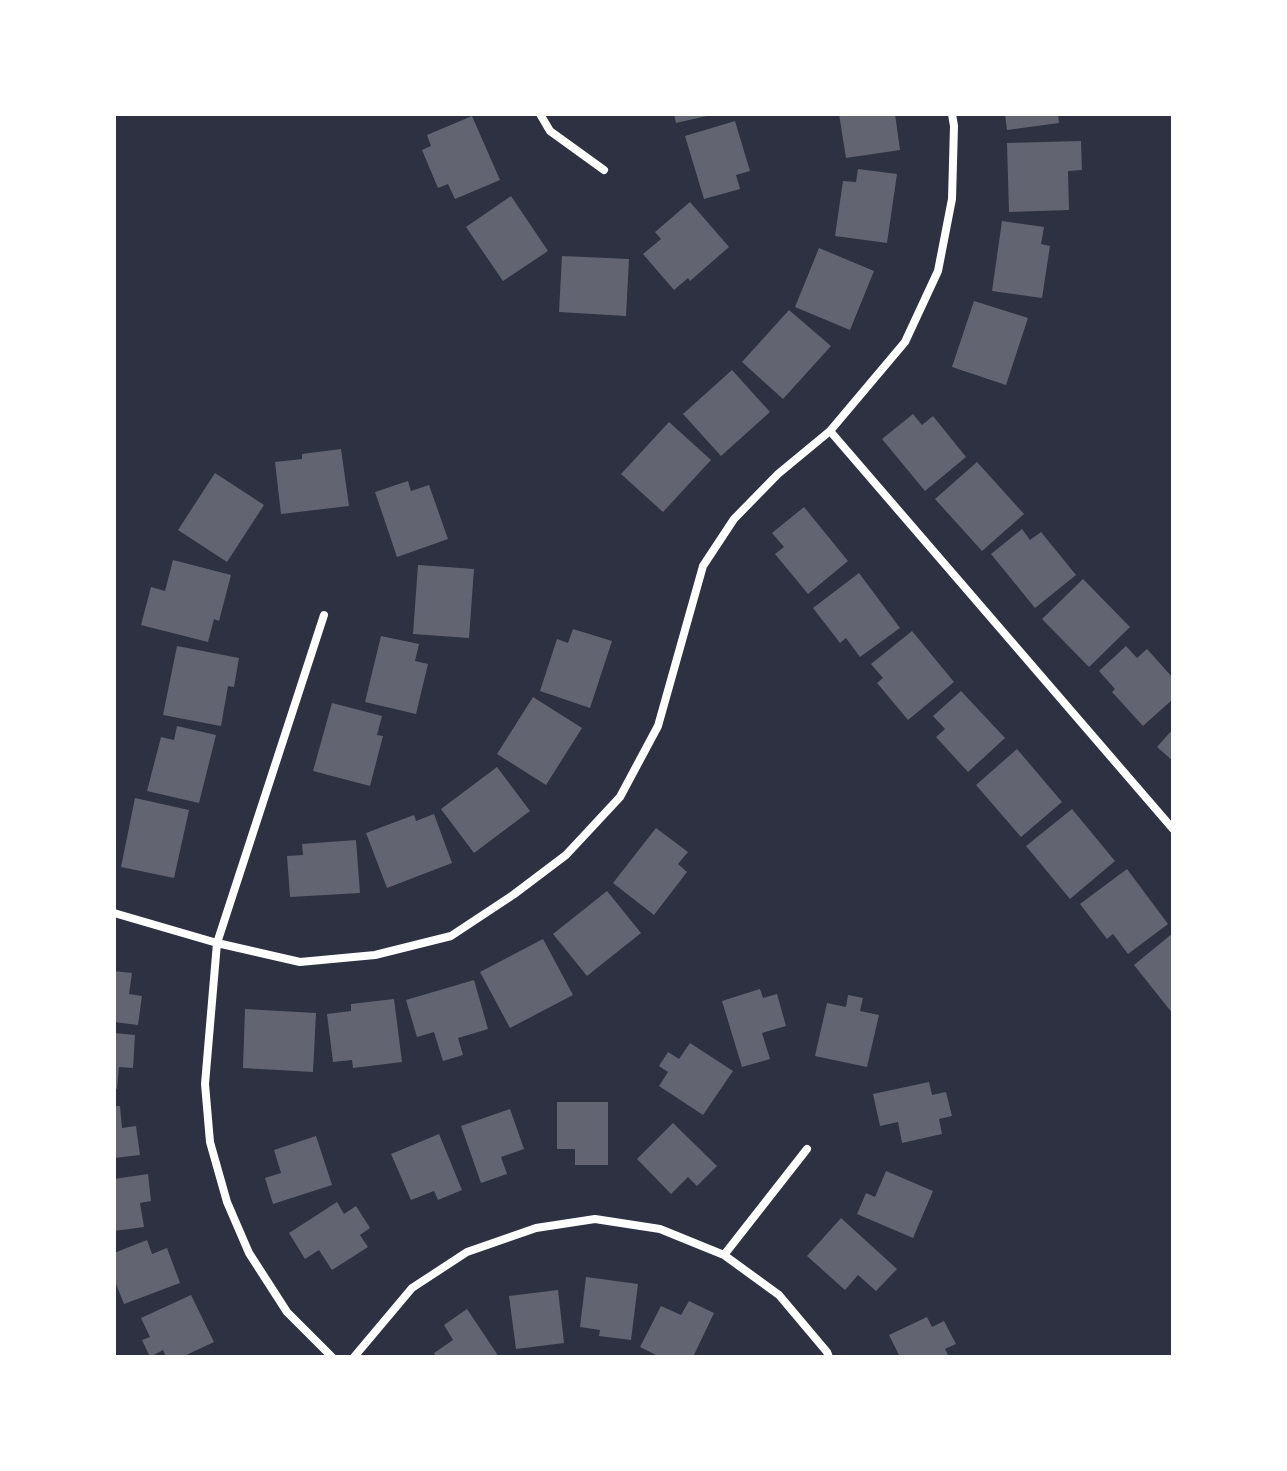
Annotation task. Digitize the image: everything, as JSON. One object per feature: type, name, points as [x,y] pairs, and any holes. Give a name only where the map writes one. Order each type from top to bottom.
[{"type":"street","points":[[540,114],[550,131],[604,170]]},
{"type":"street","points":[[114,913],[217,943],[300,962],[375,955],[451,936],[566,855],[620,797],[658,726],[703,566],[734,519],[778,474],[830,431],[905,342],[938,271],[952,199],[952,114]]},
{"type":"street","points":[[830,431],[1173,829]]},
{"type":"street","points":[[324,615],[217,943],[205,1084],[210,1142],[227,1202],[249,1253],[287,1312],[332,1357]]},
{"type":"street","points":[[724,1255],[807,1149]]},
{"type":"street","points":[[354,1357],[412,1288],[467,1252],[536,1228],[595,1219],[660,1229],[724,1255],[779,1295],[829,1357]]},
{"type":"building","points":[[674,114],[710,114],[711,115],[676,123]]},
{"type":"building","points":[[839,114],[895,114],[900,150],[846,158]]},
{"type":"building","points":[[1005,114],[1058,114],[1059,123],[1007,130]]},
{"type":"building","points":[[472,116],[500,180],[455,199],[448,184],[438,188],[422,150],[431,146],[427,135]]},
{"type":"building","points":[[735,121],[750,171],[736,175],[740,189],[704,199],[685,136]]},
{"type":"building","points":[[1081,141],[1082,170],[1068,171],[1069,210],[1009,212],[1007,143]]},
{"type":"building","points":[[858,169],[897,174],[887,243],[835,236],[843,181],[856,182]]},
{"type":"building","points":[[511,196],[548,251],[503,281],[466,227]]},
{"type":"building","points":[[690,202],[729,247],[690,281],[688,278],[674,290],[643,254],[661,239],[655,232]]},
{"type":"building","points":[[1002,221],[1044,227],[1041,244],[1050,246],[1042,298],[992,291]]},
{"type":"building","points":[[819,248],[874,271],[850,330],[795,307]]},
{"type":"building","points":[[562,256],[629,259],[626,316],[559,312]]},
{"type":"building","points":[[974,301],[1028,318],[1006,385],[952,367]]},
{"type":"building","points":[[789,310],[831,346],[783,399],[742,362]]},
{"type":"building","points":[[732,370],[770,412],[721,456],[683,414]]},
{"type":"building","points":[[913,414],[922,425],[933,416],[966,457],[925,491],[882,439]]},
{"type":"building","points":[[669,422],[711,460],[663,512],[621,474]]},
{"type":"building","points":[[341,449],[349,506],[281,514],[275,462],[302,459],[302,454]]},
{"type":"building","points":[[977,462],[1024,514],[982,551],[935,499]]},
{"type":"building","points":[[215,473],[264,505],[227,562],[178,530]]},
{"type":"building","points":[[408,481],[411,491],[429,485],[448,539],[397,557],[375,492]]},
{"type":"building","points":[[804,507],[848,561],[808,594],[775,554],[784,547],[772,533]]},
{"type":"building","points":[[1022,529],[1030,540],[1041,532],[1076,575],[1035,608],[991,554]]},
{"type":"building","points":[[173,560],[231,575],[219,621],[214,619],[208,642],[141,625],[151,587],[165,591]]},
{"type":"building","points":[[418,565],[474,569],[469,638],[413,634]]},
{"type":"building","points":[[859,573],[900,628],[860,657],[846,638],[840,643],[813,608]]},
{"type":"building","points":[[1083,579],[1130,627],[1089,667],[1042,619]]},
{"type":"building","points":[[573,629],[612,641],[590,708],[540,691],[557,639],[568,643]]},
{"type":"building","points":[[912,631],[954,682],[908,720],[877,683],[883,678],[871,664]]},
{"type":"building","points":[[381,636],[419,644],[415,661],[428,664],[416,714],[365,702]]},
{"type":"building","points":[[177,646],[239,658],[234,687],[228,686],[221,726],[163,715]]},
{"type":"building","points":[[1126,646],[1137,658],[1147,649],[1173,678],[1173,699],[1143,726],[1112,692],[1115,689],[1099,671]]},
{"type":"building","points":[[961,691],[1005,738],[968,772],[936,737],[945,729],[933,716]]},
{"type":"building","points":[[533,697],[582,728],[546,785],[497,754]]},
{"type":"building","points":[[332,703],[382,716],[377,735],[383,736],[370,786],[313,771]]},
{"type":"building","points":[[177,726],[216,735],[199,803],[147,791],[161,737],[174,740]]},
{"type":"building","points":[[1173,729],[1173,761],[1157,747]]},
{"type":"building","points":[[1017,749],[1062,802],[1021,837],[976,785]]},
{"type":"building","points":[[497,767],[530,811],[474,853],[441,809]]},
{"type":"building","points":[[135,798],[189,810],[174,878],[121,867]]},
{"type":"building","points":[[1072,809],[1115,861],[1070,899],[1026,846]]},
{"type":"building","points":[[434,814],[452,863],[387,888],[366,833],[414,815],[416,821]]},
{"type":"building","points":[[656,828],[688,852],[678,864],[687,872],[654,915],[613,883]]},
{"type":"building","points":[[356,840],[360,893],[290,897],[287,856],[303,855],[302,844]]},
{"type":"building","points":[[1127,869],[1168,924],[1128,954],[1113,934],[1107,939],[1080,904]]},
{"type":"building","points":[[607,891],[641,933],[587,976],[553,934]]},
{"type":"building","points":[[1173,933],[1173,1014],[1134,965]]},
{"type":"building","points":[[543,939],[573,995],[510,1028],[480,972]]},
{"type":"building","points":[[114,971],[132,973],[129,994],[142,996],[138,1025],[114,1022]]},
{"type":"building","points":[[474,980],[488,1029],[458,1038],[463,1055],[443,1061],[434,1032],[417,1037],[406,1000]]},
{"type":"building","points":[[760,989],[763,998],[777,994],[786,1026],[762,1033],[770,1059],[742,1067],[722,1001]]},
{"type":"building","points":[[848,995],[863,998],[860,1011],[879,1015],[867,1067],[815,1056],[827,1003],[846,1007]]},
{"type":"building","points":[[394,999],[402,1062],[353,1068],[352,1060],[333,1062],[327,1014],[351,1011],[351,1004]]},
{"type":"building","points":[[245,1009],[316,1013],[313,1072],[243,1068]]},
{"type":"building","points":[[114,1033],[135,1035],[133,1068],[119,1067],[117,1089],[114,1088]]},
{"type":"building","points":[[690,1043],[733,1071],[703,1115],[659,1086],[668,1072],[659,1066],[668,1052],[679,1059]]},
{"type":"building","points":[[929,1082],[932,1095],[946,1092],[952,1116],[939,1119],[942,1134],[902,1143],[898,1122],[880,1126],[873,1094]]},
{"type":"building","points":[[557,1102],[608,1102],[608,1165],[575,1165],[575,1149],[557,1149]]},
{"type":"building","points":[[114,1106],[120,1106],[122,1128],[136,1126],[140,1155],[114,1158]]},
{"type":"building","points":[[510,1109],[524,1149],[501,1157],[507,1174],[481,1183],[461,1126]]},
{"type":"building","points":[[673,1123],[717,1166],[697,1186],[688,1177],[671,1194],[637,1159]]},
{"type":"building","points":[[439,1134],[462,1190],[438,1200],[434,1191],[411,1200],[391,1154]]},
{"type":"building","points":[[316,1136],[332,1185],[273,1204],[265,1178],[281,1173],[274,1150]]},
{"type":"building","points":[[886,1171],[933,1191],[913,1238],[857,1214],[866,1193],[875,1197]]},
{"type":"building","points":[[148,1174],[151,1201],[140,1203],[144,1227],[114,1231],[114,1179]]},
{"type":"building","points":[[337,1202],[344,1214],[356,1206],[370,1228],[360,1235],[368,1247],[332,1270],[319,1250],[305,1259],[289,1233]]},
{"type":"building","points":[[841,1218],[897,1269],[876,1291],[858,1275],[845,1290],[807,1256]]},
{"type":"building","points":[[147,1240],[152,1254],[167,1248],[180,1283],[124,1304],[114,1279],[114,1253]]},
{"type":"building","points":[[586,1277],[638,1284],[631,1340],[599,1336],[600,1330],[580,1327]]},
{"type":"building","points":[[558,1290],[564,1343],[516,1349],[509,1296]]},
{"type":"building","points":[[191,1295],[214,1342],[182,1357],[166,1357],[163,1350],[150,1357],[142,1340],[150,1337],[141,1318]]},
{"type":"building","points":[[689,1301],[714,1313],[693,1357],[660,1357],[640,1347],[661,1306],[681,1315]]},
{"type":"building","points":[[467,1309],[499,1357],[436,1357],[434,1353],[453,1340],[444,1325]]},
{"type":"building","points":[[927,1317],[932,1327],[944,1321],[956,1344],[945,1349],[949,1357],[900,1357],[889,1335]]}]
